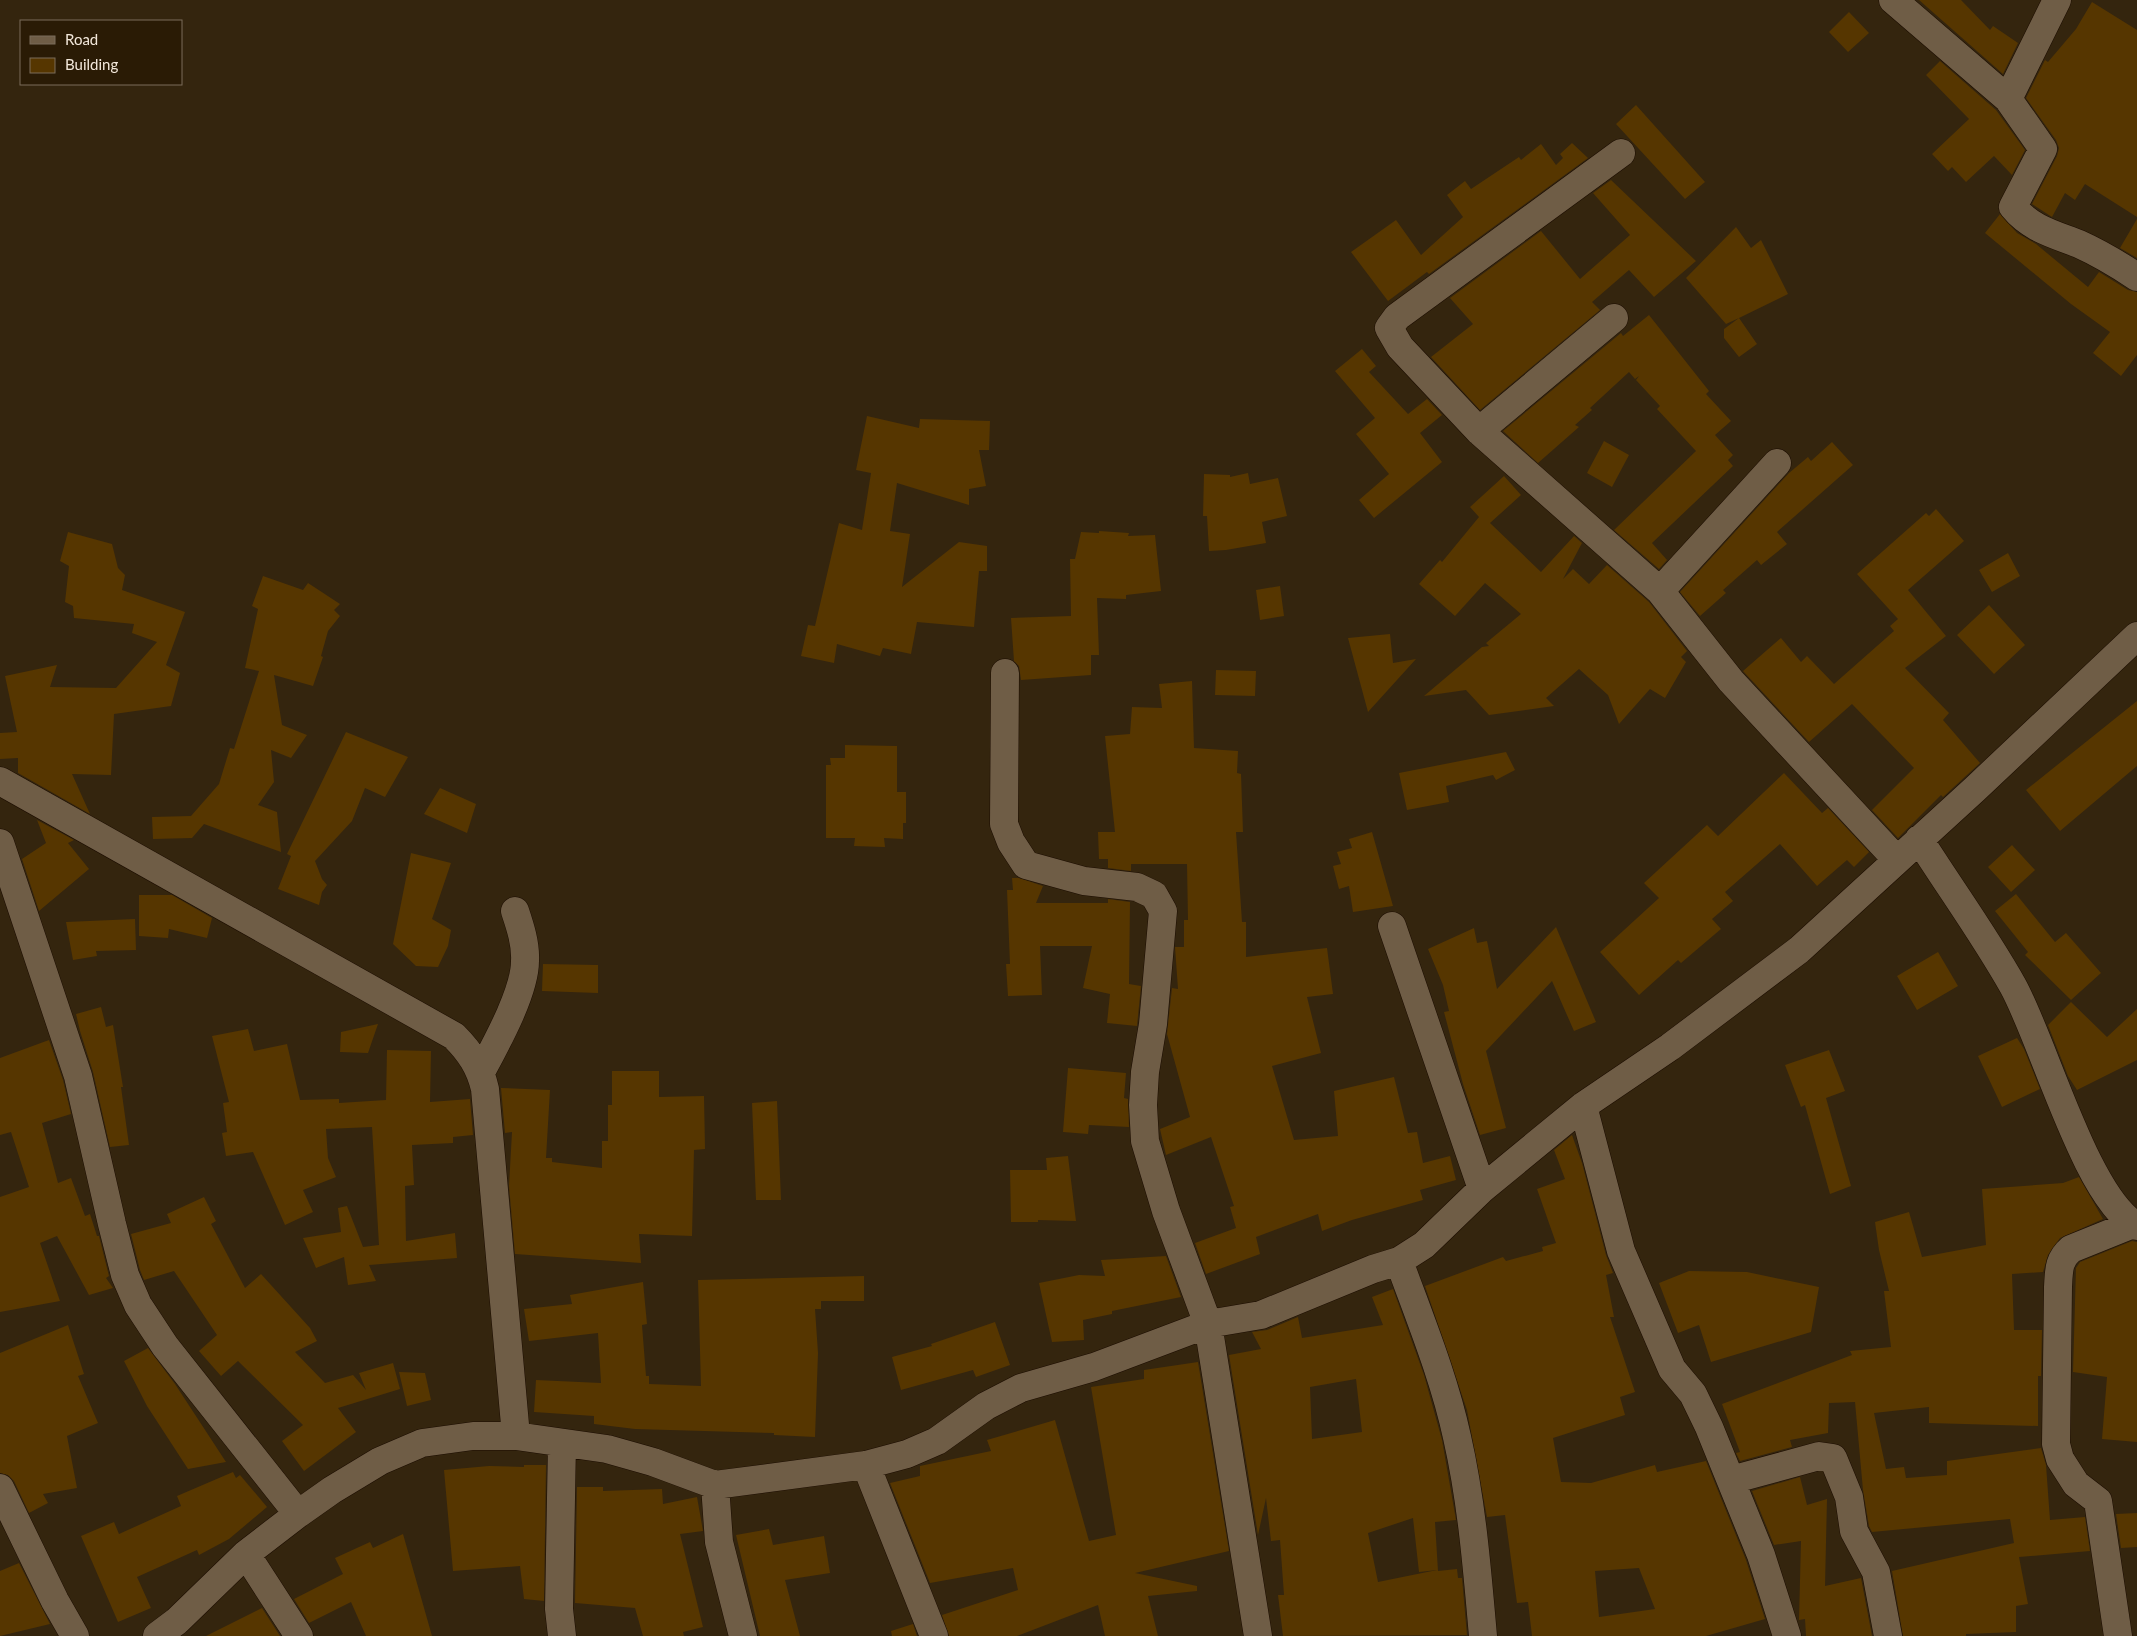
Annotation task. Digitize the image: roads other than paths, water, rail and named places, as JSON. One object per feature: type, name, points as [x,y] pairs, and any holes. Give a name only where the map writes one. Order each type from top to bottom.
[{"type":"street","points":[[1893,0],[2008,99],[2043,149],[2013,207],[2022,219],[2044,232],[2080,245],[2137,277]]},
{"type":"street","points":[[2008,99],[2057,0]]},
{"type":"street","points":[[1621,153],[1397,317],[1389,328],[1400,347],[1479,431],[1660,591],[1731,681],[1897,860]]},
{"type":"street","points":[[1479,431],[1614,318]]},
{"type":"street","points":[[1660,591],[1777,463]]},
{"type":"street","points":[[157,1636],[177,1621],[246,1554],[298,1514],[380,1461],[422,1443],[473,1436],[516,1436],[606,1449],[653,1462],[715,1486],[866,1465],[907,1454],[937,1441],[986,1406],[1021,1388],[1094,1367],[1208,1324],[1261,1315],[1373,1269],[1399,1261],[1424,1245],[1482,1189],[1583,1106],[1670,1047],[1799,950],[2137,636]]},
{"type":"street","points":[[1005,673],[1004,824],[1011,842],[1026,865],[1084,881],[1137,886],[1154,895],[1162,911],[1153,1024],[1145,1072],[1143,1105],[1145,1140],[1166,1211],[1208,1324],[1258,1636]]},
{"type":"street","points":[[0,781],[454,1036],[469,1051],[481,1072],[485,1089],[516,1436]]},
{"type":"street","points":[[1919,840],[2012,985],[2030,1018],[2081,1148],[2107,1195],[2135,1225],[2072,1249],[2064,1256],[2060,1265],[2058,1287],[2056,1444],[2060,1459],[2076,1484],[2098,1502],[2118,1636]]},
{"type":"street","points":[[0,842],[78,1076],[125,1275],[138,1305],[165,1346],[298,1514]]},
{"type":"street","points":[[481,1072],[500,1035],[518,992],[526,961],[520,926],[514,911]]},
{"type":"street","points":[[1392,926],[1482,1189]]},
{"type":"street","points":[[1583,1106],[1621,1251],[1658,1342],[1672,1369],[1693,1394],[1702,1410],[1761,1555],[1787,1636]]},
{"type":"street","points":[[1399,1261],[1444,1389],[1457,1438],[1473,1523],[1482,1636]]},
{"type":"street","points":[[562,1443],[559,1600],[562,1636]]},
{"type":"street","points":[[1732,1480],[1819,1456],[1832,1458],[1849,1496],[1854,1530],[1876,1572],[1888,1636]]},
{"type":"street","points":[[866,1465],[934,1636]]},
{"type":"street","points":[[715,1486],[719,1542],[744,1636]]},
{"type":"street","points":[[0,1488],[55,1601],[75,1636]]},
{"type":"street","points":[[246,1554],[299,1636]]}]
